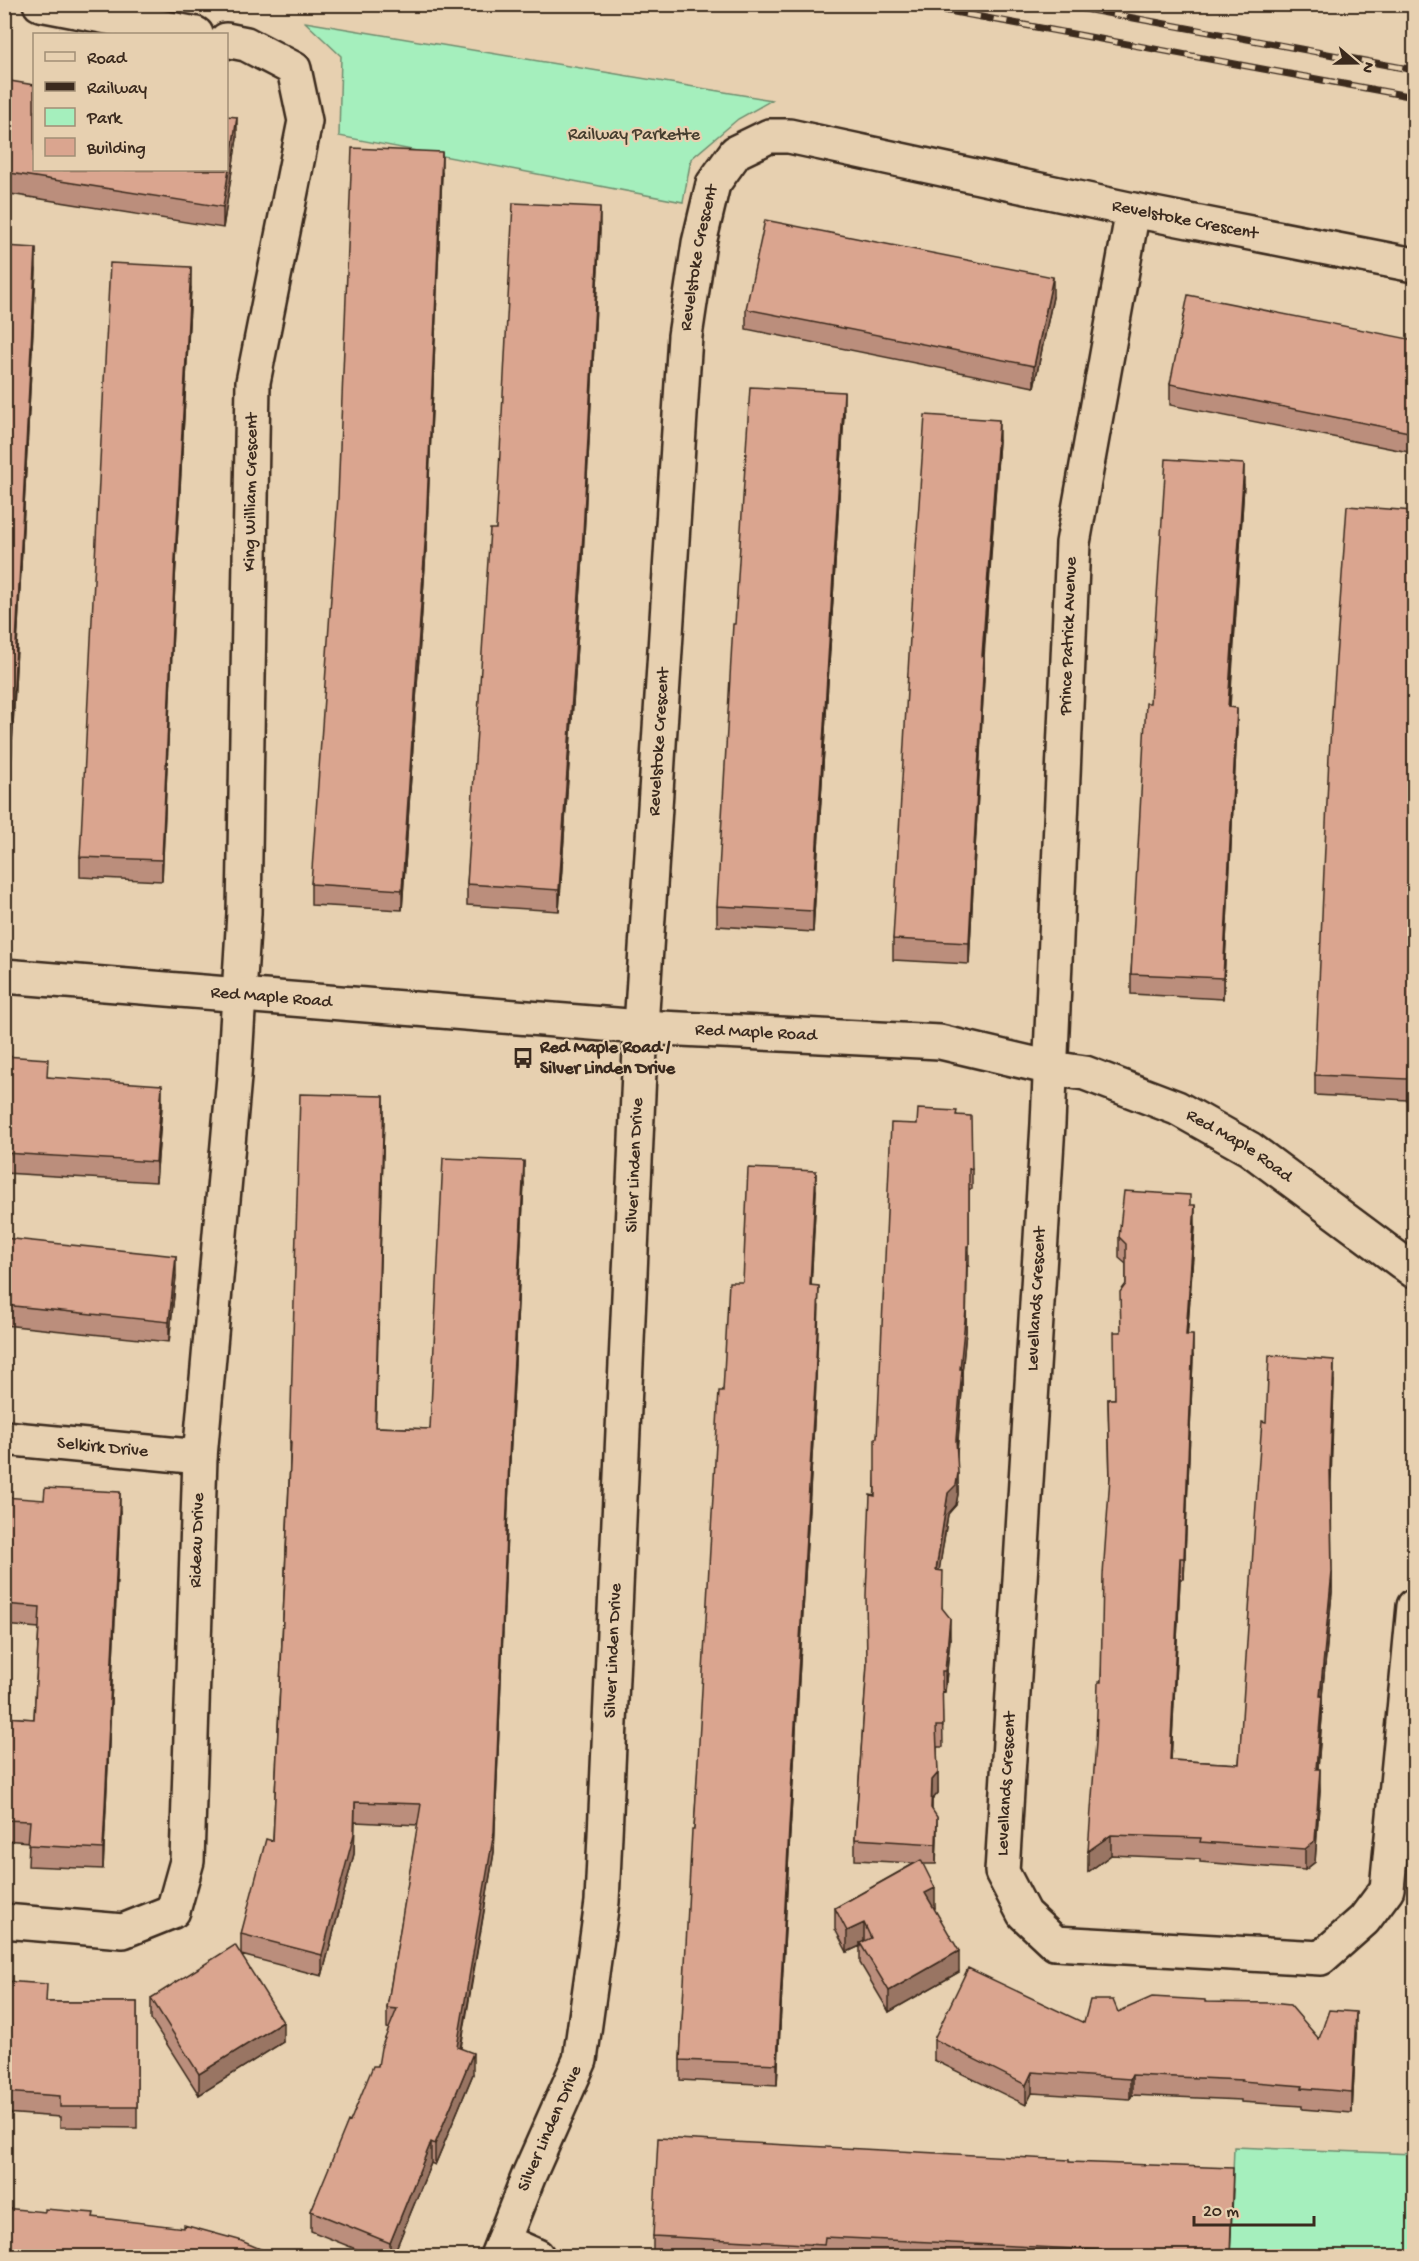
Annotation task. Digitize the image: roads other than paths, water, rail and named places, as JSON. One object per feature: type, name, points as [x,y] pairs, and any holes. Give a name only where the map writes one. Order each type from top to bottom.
[{"type":"street","points":[[40,4],[191,33]]},
{"type":"street","name":"King William Crescent","points":[[228,40],[246,44],[294,69],[305,121],[253,382],[244,901],[238,996]]},
{"type":"street","name":"Revelstoke Crescent","points":[[641,1027],[685,336],[699,243],[713,184],[736,152],[769,136],[789,136],[1133,210],[1414,265]]},
{"type":"street","name":"Prince Patrick Avenue","points":[[1051,1068],[1073,543],[1133,210]]},
{"type":"street","name":"Red Maple Road","points":[[4,976],[641,1027],[940,1042],[1051,1068],[1085,1073],[1188,1114],[1250,1149],[1414,1271]]},
{"type":"street","name":"Rideau Drive","points":[[4,1921],[123,1931],[173,1911],[187,1861],[200,1457],[234,1077],[238,996]]},
{"type":"street","name":"Silver Linden Drive","points":[[500,2249],[529,2175],[580,2060],[602,1902],[641,1027]]},
{"type":"street","name":"Levellands Crescent","points":[[1051,1068],[1002,1872],[1024,1914],[1055,1943],[1321,1958],[1364,1920],[1387,1889],[1414,1606]]},
{"type":"street","name":"Selkirk Drive","points":[[4,1438],[200,1457]]},
{"type":"street","points":[[500,2249],[537,2256]]},
{"type":"railway","points":[[911,4],[1414,97]]},
{"type":"railway","points":[[1058,4],[1414,70]]},
{"type":"place","name":"Red Maple Road / Silver Linden Drive","points":[[523,1058]]},
{"type":"park label","name":"Railway Parkette","points":[[634,135]]}]
